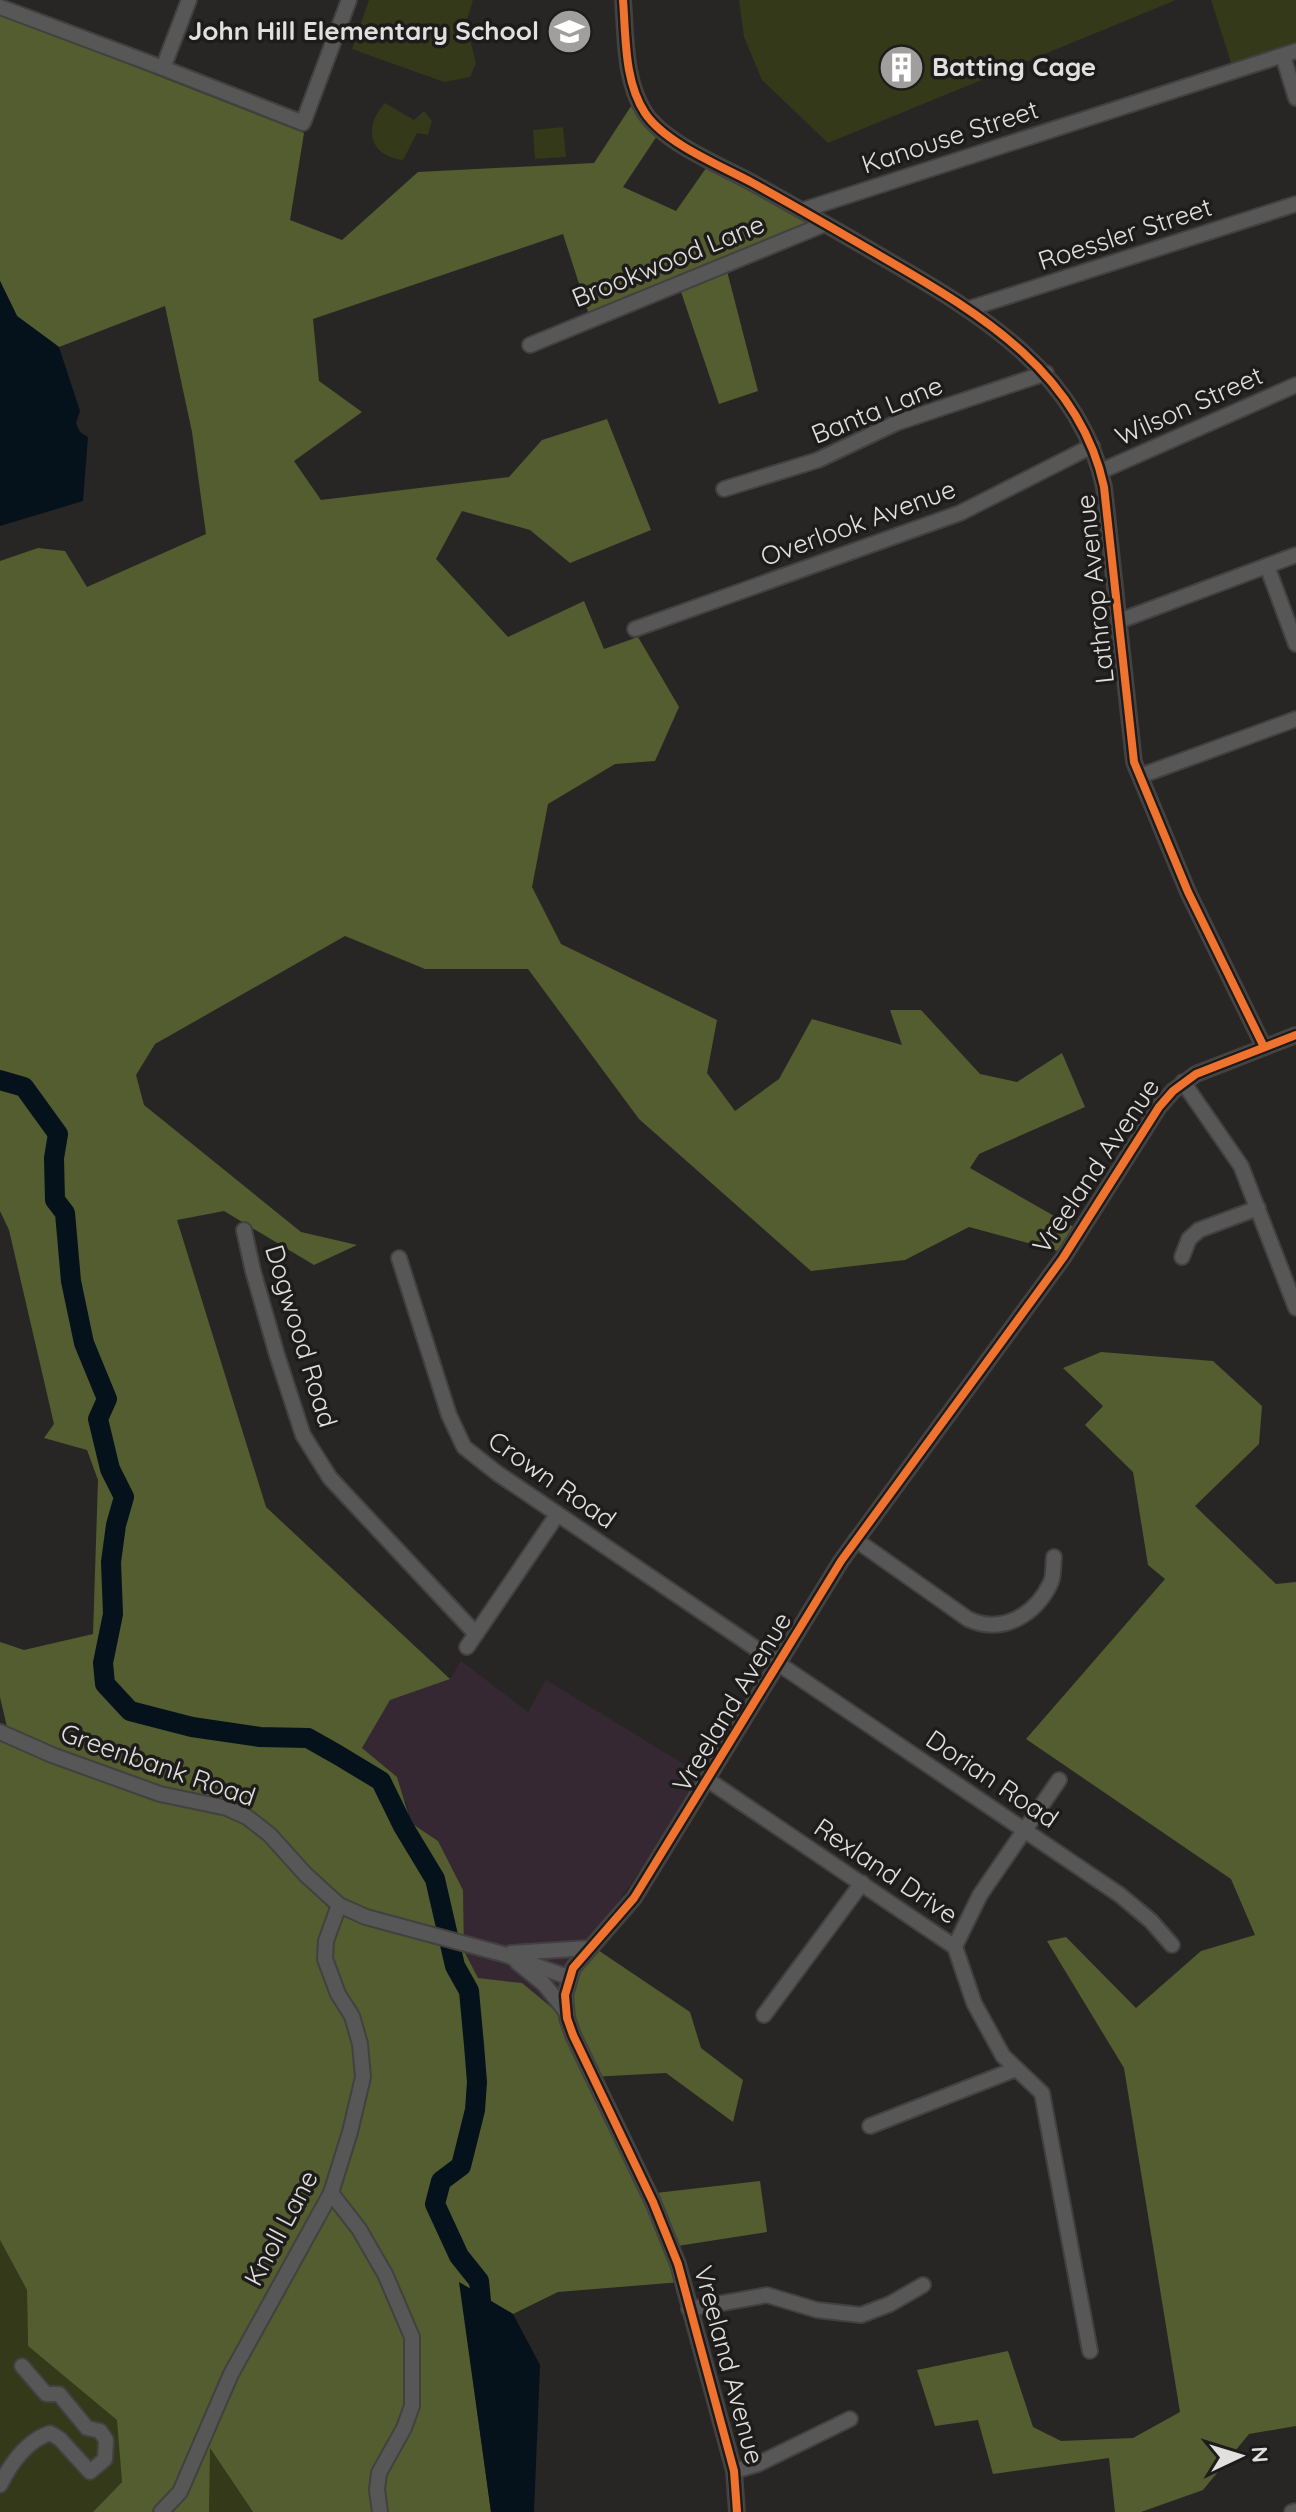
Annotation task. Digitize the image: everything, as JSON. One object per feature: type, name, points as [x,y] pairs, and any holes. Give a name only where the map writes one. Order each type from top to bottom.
[{"type":"street","points":[[163,68],[189,0]]},
{"type":"street","points":[[0,7],[303,123],[349,0]]},
{"type":"street","name":"Lathrop Avenue","points":[[623,0],[631,79],[646,115],[656,126],[968,309],[999,331],[1046,373],[1067,400],[1092,446],[1101,471],[1134,762],[1188,892],[1264,1047]]},
{"type":"street","points":[[1290,53],[1296,98]]},
{"type":"street","name":"Kanouse Street","points":[[803,210],[1290,53]]},
{"type":"street","name":"Roessler Street","points":[[968,309],[1296,204]]},
{"type":"street","name":"Brookwood Lane","points":[[530,345],[825,224]]},
{"type":"street","name":"Banta Lane","points":[[724,489],[818,460],[896,423],[1046,373]]},
{"type":"street","name":"Wilson Street","points":[[1101,471],[1296,385]]},
{"type":"street","name":"Overlook Avenue","points":[[635,629],[960,513],[1092,446]]},
{"type":"street","points":[[1119,621],[1296,555]]},
{"type":"street","points":[[1267,566],[1296,644]]},
{"type":"street","points":[[1140,776],[1296,719]]},
{"type":"street","name":"Vreeland Avenue","points":[[737,2512],[734,2471],[678,2264],[653,2202],[573,2035],[566,2012],[568,1977],[634,1898],[856,1540],[1063,1258],[1151,1117],[1183,1082],[1196,1074],[1296,1035]]},
{"type":"street","points":[[1183,1082],[1241,1166],[1296,1308]]},
{"type":"street","points":[[1182,1257],[1189,1239],[1199,1230],[1258,1208]]},
{"type":"street","name":"Dogwood Road","points":[[244,1230],[277,1355],[303,1435],[330,1478],[476,1634]]},
{"type":"street","name":"Crown Road","points":[[399,1258],[449,1415],[464,1447],[557,1515],[778,1662]]},
{"type":"street","points":[[467,1647],[557,1515]]},
{"type":"street","points":[[856,1540],[968,1619],[989,1626],[1011,1623],[1034,1606],[1052,1581],[1054,1557]]},
{"type":"street","name":"Dorian Road","points":[[778,1662],[1120,1895],[1151,1921],[1172,1945]]},
{"type":"street","name":"Greenbank Road","points":[[0,1732],[52,1755],[160,1794],[227,1808],[247,1817],[270,1835],[305,1874],[339,1905],[387,1924],[503,1954],[568,1977]]},
{"type":"street","name":"Rexland Drive","points":[[708,1780],[955,1946],[974,2003],[1003,2056],[1042,2093],[1090,2351]]},
{"type":"street","points":[[955,1946],[980,1895],[1059,1780]]},
{"type":"street","points":[[764,2015],[862,1883]]},
{"type":"street","name":"Knoll Lane","points":[[161,2512],[180,2492],[231,2374],[331,2193],[363,2077],[357,2029],[330,1977],[325,1959],[326,1941],[339,1905]]},
{"type":"street","name":"Greenbank Road","points":[[503,1954],[590,1948]]},
{"type":"street","name":"Greenbank Road","points":[[503,1954],[527,1968],[566,2012]]},
{"type":"street","points":[[870,2126],[1016,2069]]},
{"type":"street","points":[[331,2193],[359,2229],[385,2274],[412,2337],[412,2406],[404,2428],[379,2473],[377,2490],[380,2512]]},
{"type":"street","points":[[689,2309],[767,2295],[817,2310],[861,2315],[890,2304],[923,2285]]},
{"type":"street","points":[[0,2485],[10,2464],[39,2437],[50,2433],[60,2439],[90,2472],[105,2459],[106,2440],[100,2431],[87,2428],[59,2394],[46,2394],[22,2366]]},
{"type":"street","points":[[734,2471],[758,2464],[850,2419]]},
{"type":"shaded area","points":[[0,281],[17,316],[59,347],[80,411],[76,423],[80,432],[88,437],[83,501],[0,526]]},
{"type":"shaded area","points":[[461,1661],[528,1712],[546,1680],[705,1777],[589,1944],[562,2017],[522,1983],[478,1979],[464,1951],[463,1890],[438,1841],[411,1823],[407,1803],[362,1748],[390,1700],[450,1679]]},
{"type":"shaded area","points":[[459,2282],[513,2314],[540,2365],[534,2512],[491,2512]]},
{"type":"green space","points":[[369,0],[473,0],[466,23],[476,63],[470,77],[444,82],[352,49]]},
{"type":"green space","points":[[739,0],[1176,0],[828,143],[762,80],[744,37]]},
{"type":"green space","points":[[1211,0],[1296,0],[1296,55],[1235,75]]},
{"type":"green space","points":[[0,14],[304,133],[290,220],[342,240],[418,172],[594,163],[637,97],[661,130],[623,187],[676,211],[711,161],[824,224],[727,271],[758,391],[719,404],[680,289],[591,321],[563,234],[313,319],[319,381],[362,412],[294,461],[321,500],[509,477],[542,440],[607,419],[651,530],[570,563],[530,530],[462,511],[436,559],[508,637],[584,601],[604,649],[638,637],[679,707],[655,761],[615,764],[548,804],[532,887],[561,944],[717,1020],[707,1073],[735,1111],[779,1079],[812,1019],[902,1045],[890,1010],[921,1010],[980,1074],[1017,1082],[1062,1053],[1085,1107],[979,1154],[970,1168],[1084,1233],[1069,1254],[969,1227],[905,1260],[811,1271],[639,1119],[528,969],[425,969],[345,936],[155,1044],[136,1075],[144,1105],[301,1232],[357,1245],[314,1265],[224,1211],[177,1220],[266,1507],[450,1679],[390,1700],[362,1748],[397,1777],[411,1823],[438,1841],[463,1890],[464,1951],[478,1978],[522,1983],[562,2016],[589,1944],[690,2012],[701,2048],[743,2080],[733,2122],[666,2073],[591,2077],[647,2194],[760,2181],[767,2232],[671,2247],[681,2282],[558,2292],[513,2314],[460,2283],[491,2512],[253,2512],[210,2448],[209,2512],[93,2512],[122,2482],[117,2420],[28,2346],[27,2290],[0,2240],[0,1736],[11,1744],[0,1697],[0,1642],[24,1650],[93,1634],[98,1480],[87,1450],[44,1438],[54,1424],[9,1230],[0,1211],[0,561],[38,548],[65,551],[87,587],[206,534],[192,432],[165,306],[59,347],[17,316],[0,281]]},
{"type":"green space","points":[[385,103],[414,120],[424,111],[432,121],[428,135],[417,133],[403,160],[382,153],[373,139],[374,121]]},
{"type":"green space","points":[[563,127],[566,157],[535,159],[533,130]]},
{"type":"green space","points":[[1101,1352],[1213,1361],[1262,1406],[1259,1444],[1195,1506],[1276,1584],[1296,1582],[1296,2426],[1249,2434],[1203,2490],[1141,2512],[1115,2512],[1109,2458],[993,2474],[978,2420],[935,2426],[917,2370],[1008,2351],[1033,2427],[1061,2441],[1133,2438],[1180,2412],[1124,2068],[1047,1941],[1066,1937],[1136,2008],[1201,1951],[1255,1935],[1231,1879],[1026,1739],[1165,1579],[1148,1565],[1133,1472],[1085,1425],[1103,1406],[1063,1368]]},
{"type":"green space","points":[[0,2240],[27,2290],[28,2346],[118,2420],[122,2482],[93,2512],[0,2512]]},
{"type":"green space","points":[[209,2446],[253,2512],[209,2512]]},
{"type":"waterway","points":[[0,1080],[24,1087],[58,1134],[54,1158],[55,1200],[65,1213],[71,1281],[84,1343],[107,1399],[98,1419],[110,1469],[124,1497],[111,1562],[113,1614],[103,1663],[105,1684],[130,1711],[192,1727],[260,1737],[308,1738],[381,1781],[403,1826],[435,1879],[455,1966],[469,1991],[477,2082],[475,2110],[461,2166],[441,2181],[435,2204],[459,2256],[479,2281],[483,2321]]},
{"type":"cycle path","points":[[623,0],[627,58],[633,87],[654,124],[679,144],[803,211],[992,326],[1050,380],[1073,412],[1092,447],[1104,487],[1134,762],[1188,892],[1264,1047]]},
{"type":"cycle path","points":[[737,2512],[734,2471],[678,2264],[653,2202],[567,2018],[565,1995],[573,1968],[634,1898],[841,1561],[1063,1258],[1159,1107],[1173,1091],[1196,1074],[1296,1035]]},
{"type":"place","name":"John Hill Elementary School","points":[[570,31]]},
{"type":"place","name":"Batting Cage","points":[[901,67]]}]
